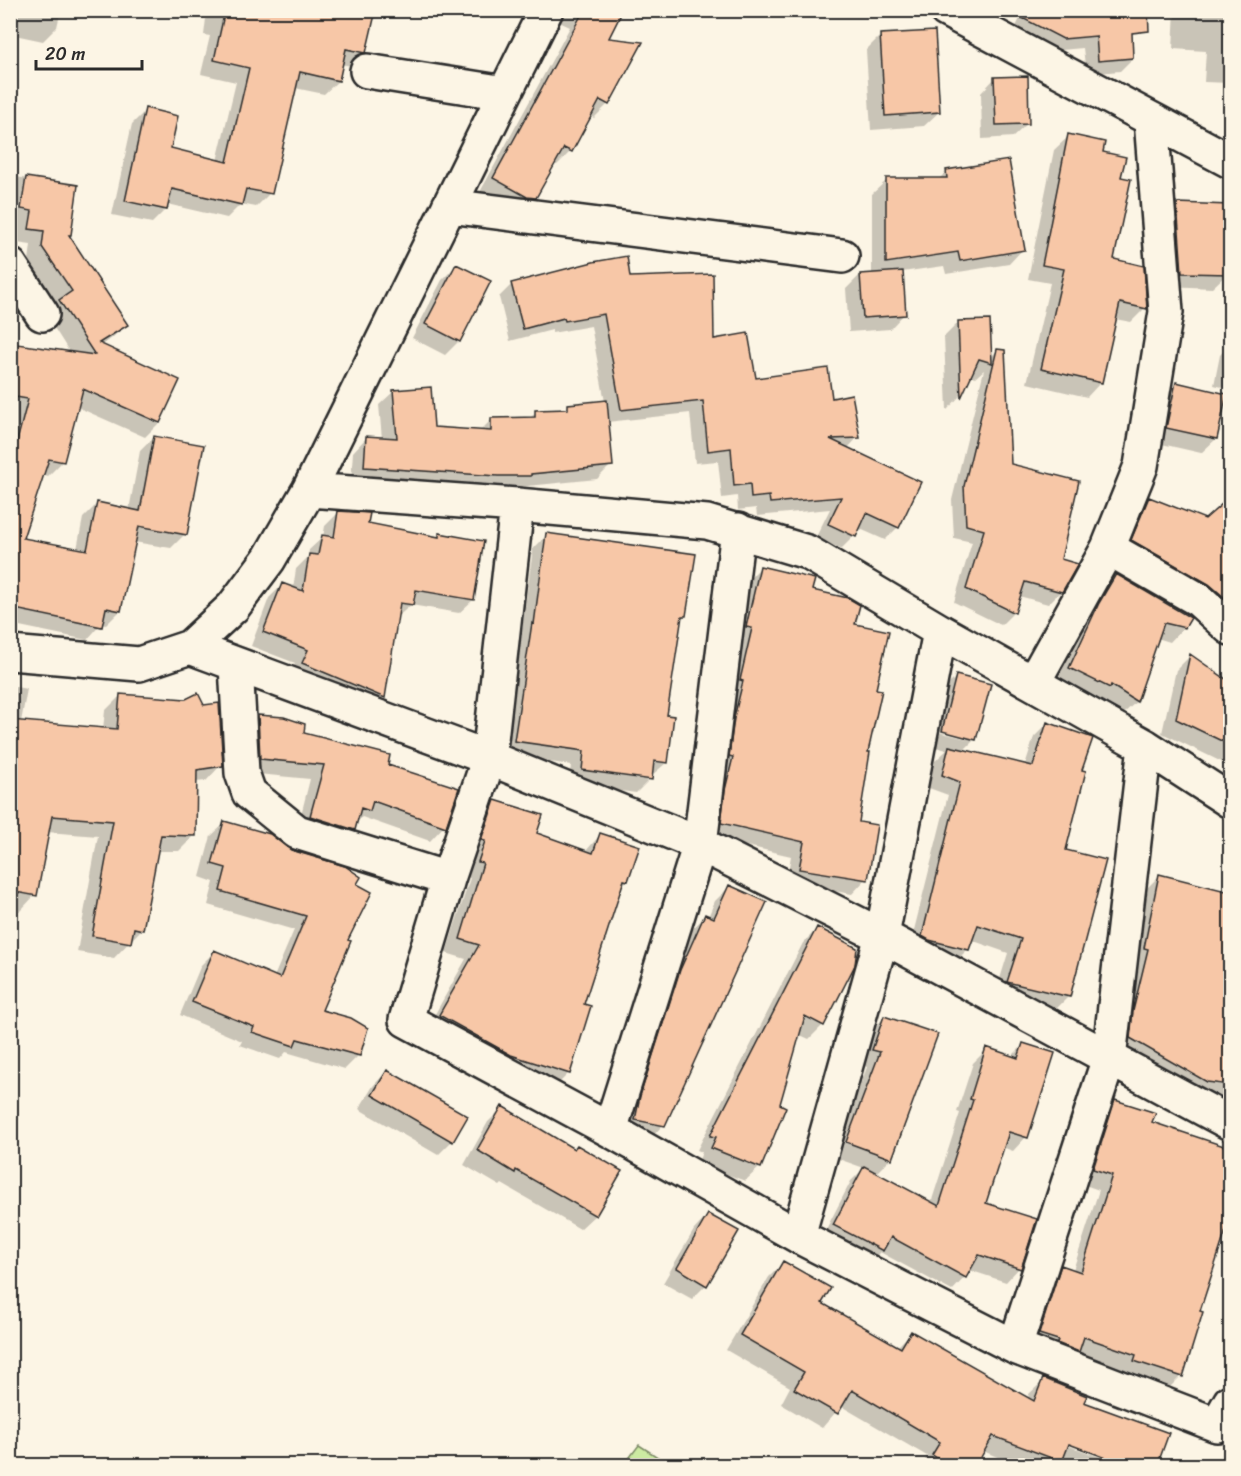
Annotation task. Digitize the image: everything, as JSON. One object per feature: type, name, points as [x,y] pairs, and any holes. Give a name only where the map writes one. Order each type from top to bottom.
[{"type":"street","points":[[10,653],[139,664],[190,647],[233,607],[269,559],[309,490],[546,10]]},
{"type":"street","points":[[946,10],[1230,161]]},
{"type":"street","points":[[367,71],[505,93]]},
{"type":"street","points":[[1033,683],[1108,548],[1141,466],[1166,312],[1150,119]]},
{"type":"street","points":[[449,206],[842,256]]},
{"type":"street","points":[[10,265],[42,314]]},
{"type":"street","points":[[309,490],[706,522],[807,552],[940,631],[1145,746],[1230,801]]},
{"type":"street","points":[[517,505],[489,758],[447,879],[406,1020],[610,1130],[798,1236],[1015,1347],[1226,1418]]},
{"type":"street","points":[[610,1130],[700,844],[738,530]]},
{"type":"street","points":[[1108,548],[1199,600],[1230,628]]},
{"type":"street","points":[[798,1236],[882,936],[940,631]]},
{"type":"street","points":[[190,647],[489,758],[700,844],[882,936],[1230,1123]]},
{"type":"street","points":[[236,665],[242,772],[249,793],[297,832],[447,879]]},
{"type":"street","points":[[1015,1347],[1109,1058],[1145,746]]},
{"type":"green space","points":[[639,1445],[670,1465],[624,1465]]},
{"type":"building","points":[[225,10],[376,10],[366,53],[346,49],[339,81],[300,72],[272,194],[246,189],[242,205],[172,189],[167,210],[125,201],[145,108],[178,116],[171,148],[227,162],[249,68],[214,60]]},
{"type":"building","points":[[584,10],[623,10],[609,38],[643,42],[609,105],[600,100],[572,152],[564,148],[536,198],[527,197],[493,178]]},
{"type":"building","points":[[1007,10],[1148,10],[1149,31],[1132,33],[1133,58],[1098,61],[1096,36],[1063,39]]},
{"type":"building","points":[[935,31],[940,112],[885,116],[880,34]]},
{"type":"building","points":[[1028,76],[1029,124],[996,125],[994,77]]},
{"type":"building","points":[[1068,134],[1105,142],[1103,152],[1126,157],[1121,177],[1131,179],[1114,259],[1144,266],[1147,309],[1120,303],[1102,383],[1041,369],[1064,269],[1042,265]]},
{"type":"building","points":[[1009,160],[1025,250],[960,261],[958,252],[886,263],[886,178],[947,178],[946,170]]},
{"type":"building","points":[[26,177],[78,185],[71,235],[69,235],[128,325],[99,343],[180,380],[160,423],[83,389],[64,462],[49,459],[23,538],[87,550],[97,502],[140,511],[154,436],[204,445],[187,535],[139,526],[121,611],[106,608],[102,627],[10,608],[10,468],[28,399],[10,396],[10,343],[95,355],[59,300],[72,291],[42,247],[44,231],[29,229],[32,211],[21,209]]},
{"type":"building","points":[[1177,203],[1230,205],[1230,274],[1182,273]]},
{"type":"building","points":[[627,256],[630,277],[713,274],[714,339],[748,333],[756,378],[828,368],[832,398],[852,394],[860,438],[830,439],[921,482],[899,528],[867,513],[856,537],[828,524],[841,497],[770,503],[769,496],[751,498],[750,484],[734,486],[731,448],[708,451],[703,401],[621,410],[604,314],[565,321],[564,318],[523,329],[511,283],[593,262]]},
{"type":"building","points":[[456,264],[491,281],[460,342],[425,324]]},
{"type":"building","points":[[903,271],[906,315],[863,318],[860,274]]},
{"type":"building","points":[[990,320],[992,363],[979,359],[961,398],[958,321]]},
{"type":"building","points":[[997,349],[1005,350],[1011,464],[1079,481],[1061,559],[1078,564],[1062,592],[1025,582],[1015,613],[966,589],[984,530],[966,525],[964,486]]},
{"type":"building","points":[[1176,382],[1227,394],[1217,439],[1166,428]]},
{"type":"building","points":[[431,387],[434,427],[491,431],[491,418],[535,417],[535,410],[568,409],[568,404],[607,400],[613,466],[531,474],[531,476],[364,467],[366,436],[397,438],[393,390]]},
{"type":"building","points":[[1149,497],[1205,519],[1230,497],[1230,602],[1209,584],[1131,540]]},
{"type":"building","points":[[338,511],[370,513],[368,523],[439,537],[439,533],[484,541],[474,600],[416,590],[413,605],[400,603],[385,698],[302,663],[308,650],[263,632],[282,583],[303,591],[309,554],[318,555],[322,535],[334,537]]},
{"type":"building","points":[[546,533],[696,554],[686,616],[682,616],[667,715],[674,716],[668,763],[654,761],[652,780],[582,770],[584,751],[514,741],[532,623],[534,624]]},
{"type":"building","points":[[760,566],[815,579],[812,590],[848,598],[860,605],[855,624],[889,631],[876,689],[882,690],[868,752],[870,752],[859,822],[877,825],[868,880],[799,869],[804,842],[721,823],[725,790],[733,757],[729,756],[734,718],[743,681],[740,680],[752,628],[746,627]]},
{"type":"building","points":[[1116,574],[1191,618],[1185,628],[1164,623],[1137,702],[1111,685],[1110,688],[1069,668],[1099,603]]},
{"type":"building","points":[[1190,654],[1230,682],[1230,745],[1176,719]]},
{"type":"building","points":[[956,675],[991,684],[976,740],[942,731]]},
{"type":"building","points":[[198,693],[204,705],[219,703],[223,766],[197,770],[196,836],[161,835],[143,930],[134,928],[131,943],[92,936],[113,821],[52,816],[37,896],[10,891],[10,720],[117,729],[120,694],[186,699]]},
{"type":"building","points":[[258,715],[284,717],[305,724],[304,733],[390,755],[388,765],[459,788],[446,827],[373,801],[370,811],[361,808],[355,830],[310,816],[324,765],[260,759]]},
{"type":"building","points":[[1047,722],[1093,738],[1082,770],[1086,771],[1066,850],[1106,860],[1070,997],[1007,982],[1021,939],[978,925],[969,950],[929,940],[922,936],[960,782],[942,775],[949,746],[1033,766]]},
{"type":"building","points":[[495,800],[543,815],[537,833],[593,853],[600,833],[640,846],[628,881],[624,880],[584,1004],[591,1006],[570,1074],[511,1055],[439,1015],[479,945],[460,939],[483,863],[478,862],[485,841],[481,840]]},
{"type":"building","points":[[224,821],[270,834],[291,850],[345,866],[361,877],[357,884],[372,892],[348,940],[351,941],[322,1010],[351,1018],[368,1028],[360,1056],[297,1039],[294,1046],[252,1032],[254,1027],[192,1002],[214,950],[280,978],[306,916],[220,891],[226,868],[212,864]]},
{"type":"building","points":[[1159,874],[1230,892],[1230,1085],[1207,1082],[1130,1038],[1133,1011],[1148,949],[1144,948]]},
{"type":"building","points":[[729,885],[767,902],[665,1126],[635,1120],[640,1096],[680,970],[705,914],[714,918]]},
{"type":"building","points":[[817,927],[857,948],[855,965],[824,1026],[805,1016],[780,1104],[786,1107],[761,1168],[711,1148],[716,1137],[710,1136]]},
{"type":"building","points":[[884,1016],[938,1034],[892,1159],[846,1142],[880,1052],[872,1050]]},
{"type":"building","points":[[1023,1043],[1055,1053],[1028,1138],[1009,1132],[986,1203],[1037,1219],[1021,1269],[979,1255],[966,1278],[891,1237],[883,1251],[833,1225],[864,1166],[939,1206],[973,1100],[970,1099],[986,1047],[1018,1058]]},
{"type":"building","points":[[387,1070],[468,1116],[453,1142],[372,1095]]},
{"type":"building","points":[[1115,1100],[1156,1113],[1152,1122],[1230,1148],[1230,1218],[1200,1311],[1203,1312],[1183,1377],[1134,1361],[1136,1355],[1084,1337],[1079,1352],[1057,1343],[1058,1340],[1039,1334],[1061,1265],[1081,1272],[1112,1175],[1093,1169]]},
{"type":"building","points":[[502,1106],[574,1149],[577,1145],[622,1171],[596,1216],[477,1150]]},
{"type":"building","points":[[708,1214],[739,1231],[707,1286],[677,1268]]},
{"type":"building","points":[[783,1261],[831,1288],[822,1303],[901,1348],[911,1331],[1034,1401],[1043,1378],[1087,1396],[1084,1402],[1169,1433],[1157,1466],[1128,1466],[1069,1444],[1062,1462],[993,1436],[976,1466],[950,1466],[932,1455],[940,1442],[852,1390],[838,1414],[794,1389],[804,1372],[740,1335]]}]
